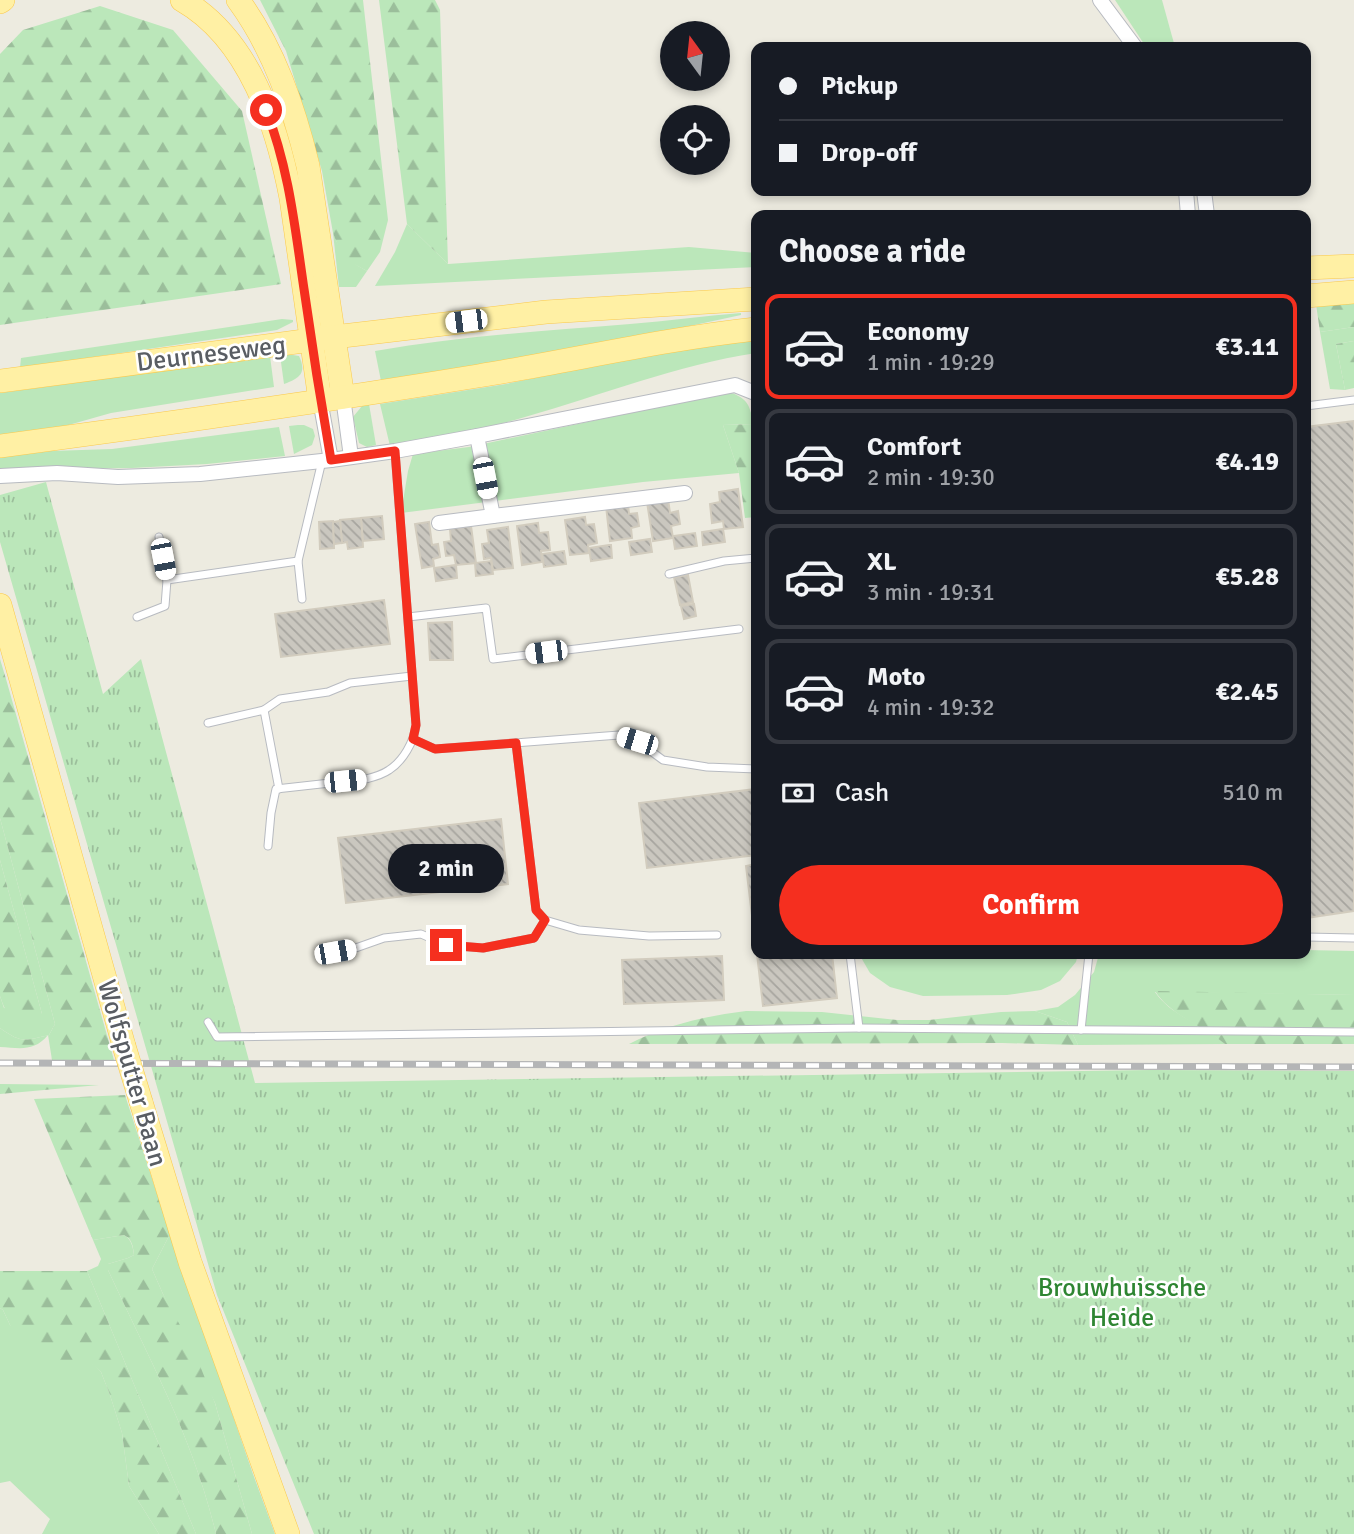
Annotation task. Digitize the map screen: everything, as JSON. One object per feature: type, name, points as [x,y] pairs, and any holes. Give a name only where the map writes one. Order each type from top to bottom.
[{"type":"main road","points":[[182,0],[213,23],[234,47],[275,131],[291,198],[311,340],[332,399]]},
{"type":"main road","points":[[238,0],[256,27],[280,76],[308,166],[334,337],[332,399]]},
{"type":"main road","points":[[1311,268],[1354,266]]},
{"type":"main road","points":[[1311,296],[1354,292]]},
{"type":"main road","name":"Deurneseweg","points":[[0,381],[546,312],[751,299]]},
{"type":"main road","points":[[0,446],[482,376],[664,342],[751,330]]},
{"type":"main road","name":"Wolfsputter Baan","points":[[0,604],[141,1102],[191,1262],[288,1534]]},
{"type":"street","points":[[1100,0],[1131,42]]},
{"type":"street","points":[[0,476],[57,474],[118,477],[200,474],[327,460],[477,436],[735,385],[751,393]]},
{"type":"street","points":[[332,399],[351,457]]},
{"type":"street","points":[[327,460],[332,399]]},
{"type":"street","points":[[477,436],[493,516]]},
{"type":"street","points":[[439,523],[685,493]]},
{"type":"lane","points":[[1311,405],[1354,400]]},
{"type":"lane","points":[[268,846],[276,789],[377,776],[395,765],[413,739],[416,725],[395,451]]},
{"type":"lane","points":[[302,599],[298,561],[327,460]]},
{"type":"lane","points":[[137,617],[166,606],[167,580],[159,537]]},
{"type":"lane","points":[[669,574],[724,561],[751,558]]},
{"type":"lane","points":[[167,580],[298,561]]},
{"type":"lane","points":[[408,617],[486,608],[493,659],[739,629]]},
{"type":"lane","points":[[208,723],[264,710],[280,699],[328,692],[350,683],[412,676]]},
{"type":"lane","points":[[264,710],[279,789]]},
{"type":"lane","points":[[413,739],[435,749],[619,735],[637,741],[663,760],[707,767],[751,769]]},
{"type":"lane","points":[[516,743],[536,910],[545,920],[579,930],[649,936],[717,935]]},
{"type":"lane","points":[[320,955],[351,950],[384,938],[421,934],[446,945],[483,948],[534,938],[545,920]]},
{"type":"lane","points":[[1311,937],[1354,938]]},
{"type":"lane","points":[[851,959],[859,1028]]},
{"type":"lane","points":[[1081,1030],[1088,959]]},
{"type":"lane","points":[[208,1022],[217,1037],[859,1028],[1354,1032]]},
{"type":"green space","points":[[260,0],[363,0],[388,220],[380,252],[367,271],[352,263],[340,251],[333,233],[322,171],[286,51]]},
{"type":"green space","points":[[379,0],[435,0],[440,10],[448,264],[407,224]]},
{"type":"green space","points":[[1115,0],[1162,0],[1174,42],[1143,42]]},
{"type":"green space","points":[[100,6],[173,30],[242,111],[281,284],[0,325],[0,54],[23,30]]},
{"type":"green space","points":[[407,224],[448,264],[689,247],[751,253],[751,267],[375,286],[395,252]]},
{"type":"green space","points":[[333,233],[346,256],[367,271],[356,287],[339,287]]},
{"type":"green space","points":[[1354,298],[1354,327],[1320,332],[1316,304]]},
{"type":"green space","points":[[741,313],[620,341],[381,381],[375,351],[471,338]]},
{"type":"green space","points":[[282,319],[293,322],[277,330],[20,368],[21,358]]},
{"type":"green space","points":[[1354,327],[1354,341],[1336,344],[1345,390],[1330,389],[1320,332]]},
{"type":"green space","points":[[751,338],[751,354],[668,373],[508,422],[390,446],[380,404],[506,384]]},
{"type":"green space","points":[[1354,341],[1354,388],[1345,390],[1336,344]]},
{"type":"green space","points":[[280,355],[299,356],[302,367],[298,377],[284,384]]},
{"type":"green space","points":[[270,356],[274,387],[111,413],[58,428],[0,436],[0,393]]},
{"type":"green space","points":[[729,392],[741,397],[751,412],[751,424],[723,425],[739,473],[643,482],[401,513],[413,454],[469,447]]},
{"type":"green space","points":[[369,404],[376,445],[367,447],[359,443],[353,417],[362,406]]},
{"type":"green space","points":[[751,424],[751,517],[745,518],[739,473],[723,425]]},
{"type":"green space","points":[[304,425],[313,429],[315,436],[312,445],[294,454],[289,426]]},
{"type":"green space","points":[[279,427],[285,456],[207,464],[0,473],[0,457],[51,451],[112,449]]},
{"type":"green space","name":"Brouwhuissche Heide","points":[[46,482],[103,694],[141,659],[255,1083],[1150,1070],[1354,1071],[1354,1534],[314,1534],[217,1295],[0,542],[0,495]]},
{"type":"green space","points":[[0,659],[114,1060],[52,1060],[48,1035],[55,1024],[0,818]]},
{"type":"green space","points":[[0,818],[55,1024],[49,1035],[28,1039],[18,1038],[0,1028],[0,996],[4,1008],[42,1014],[0,860]]},
{"type":"green space","points":[[0,860],[42,1014],[39,1022],[31,1024],[13,1020],[0,996]]},
{"type":"green space","points":[[1311,950],[1354,951],[1354,995],[1155,992],[1172,1009],[1225,1044],[1078,1045],[1067,1022],[1035,1011],[1058,1007],[1075,995],[1094,972],[1098,959],[1311,959]]},
{"type":"green space","points":[[862,959],[1077,959],[1060,981],[1041,990],[1007,995],[923,996],[890,987],[870,973]]},
{"type":"green space","points":[[1155,991],[1354,995],[1354,1044],[1225,1044],[1178,1014]]},
{"type":"green space","points":[[746,1011],[822,1012],[897,1020],[929,1020],[1035,1011],[1067,1022],[1078,1045],[629,1044],[686,1022]]},
{"type":"green space","points":[[0,1028],[23,1039],[48,1035],[32,1047],[0,1047]]},
{"type":"green space","points":[[0,1084],[99,1085],[0,1094]]},
{"type":"green space","points":[[125,1095],[170,1234],[152,1269],[194,1351],[215,1403],[252,1534],[216,1534],[183,1431],[108,1270],[108,1264],[134,1255],[132,1243],[124,1235],[93,1240],[34,1099]]},
{"type":"green space","points":[[170,1234],[275,1534],[252,1534],[215,1403],[152,1269]]},
{"type":"green space","points":[[124,1235],[131,1243],[134,1255],[108,1264],[108,1270],[183,1431],[216,1534],[196,1534],[87,1271],[98,1266],[101,1259],[93,1240]]},
{"type":"green space","points":[[0,1271],[87,1271],[196,1534],[159,1534],[129,1486],[122,1433],[101,1372],[93,1365],[65,1362],[46,1355],[24,1340],[10,1325],[0,1308]]},
{"type":"green space","points":[[0,1308],[10,1325],[94,1365],[101,1372],[122,1433],[129,1486],[159,1534],[42,1534],[50,1519],[10,1481],[0,1483]]},
{"type":"building","points":[[1354,421],[1354,911],[1311,917],[1311,426]]},
{"type":"building","points":[[738,489],[743,527],[724,529],[723,521],[712,523],[710,504],[720,502],[719,492]]},
{"type":"building","points":[[668,499],[670,513],[678,511],[680,524],[671,526],[673,538],[653,541],[647,502]]},
{"type":"building","points":[[628,504],[629,514],[637,513],[639,526],[631,528],[632,538],[610,541],[606,506]]},
{"type":"building","points":[[382,516],[384,539],[363,541],[361,518]]},
{"type":"building","points":[[585,517],[586,525],[594,524],[597,543],[588,545],[589,553],[570,555],[565,520]]},
{"type":"building","points":[[361,518],[363,547],[348,549],[347,542],[342,543],[340,520]]},
{"type":"building","points":[[333,521],[334,548],[320,549],[319,522]]},
{"type":"building","points":[[340,521],[342,543],[334,544],[333,522]]},
{"type":"building","points":[[429,522],[432,545],[438,544],[440,557],[433,559],[434,566],[422,568],[415,524]]},
{"type":"building","points":[[538,523],[539,533],[548,532],[550,550],[541,551],[542,562],[522,565],[517,526]]},
{"type":"building","points":[[471,526],[476,563],[456,565],[454,555],[446,556],[444,542],[451,541],[450,529]]},
{"type":"building","points":[[508,527],[513,568],[493,570],[491,558],[484,559],[482,544],[489,543],[487,530]]},
{"type":"building","points":[[723,529],[725,542],[703,545],[702,532]]},
{"type":"building","points":[[695,533],[697,546],[675,549],[673,536]]},
{"type":"building","points":[[650,539],[652,552],[631,555],[629,542]]},
{"type":"building","points":[[611,545],[612,558],[591,561],[589,548]]},
{"type":"building","points":[[564,551],[566,564],[544,567],[542,554]]},
{"type":"building","points":[[491,561],[493,574],[476,576],[475,563]]},
{"type":"building","points":[[456,565],[457,578],[436,581],[434,568]]},
{"type":"building","points":[[688,575],[693,602],[680,605],[674,577]]},
{"type":"building","points":[[384,600],[390,644],[281,657],[275,614]]},
{"type":"building","points":[[694,604],[696,616],[684,619],[681,606]]},
{"type":"building","points":[[452,622],[453,660],[430,660],[428,623]]},
{"type":"building","points":[[751,790],[751,856],[647,868],[639,803]]},
{"type":"building","points":[[501,819],[508,884],[346,903],[338,838]]},
{"type":"building","points":[[751,865],[751,908],[746,866]]},
{"type":"building","points":[[722,956],[724,1000],[624,1004],[622,960]]},
{"type":"building","points":[[758,959],[833,959],[837,998],[763,1006]]},
{"type":"railway","points":[[0,1063],[1354,1067]]},
{"type":"route","points":[[266,110],[281,149],[291,198],[331,460],[395,451],[416,725],[413,739],[435,749],[516,743],[536,910],[545,920],[534,938],[483,948],[446,945]]}]
